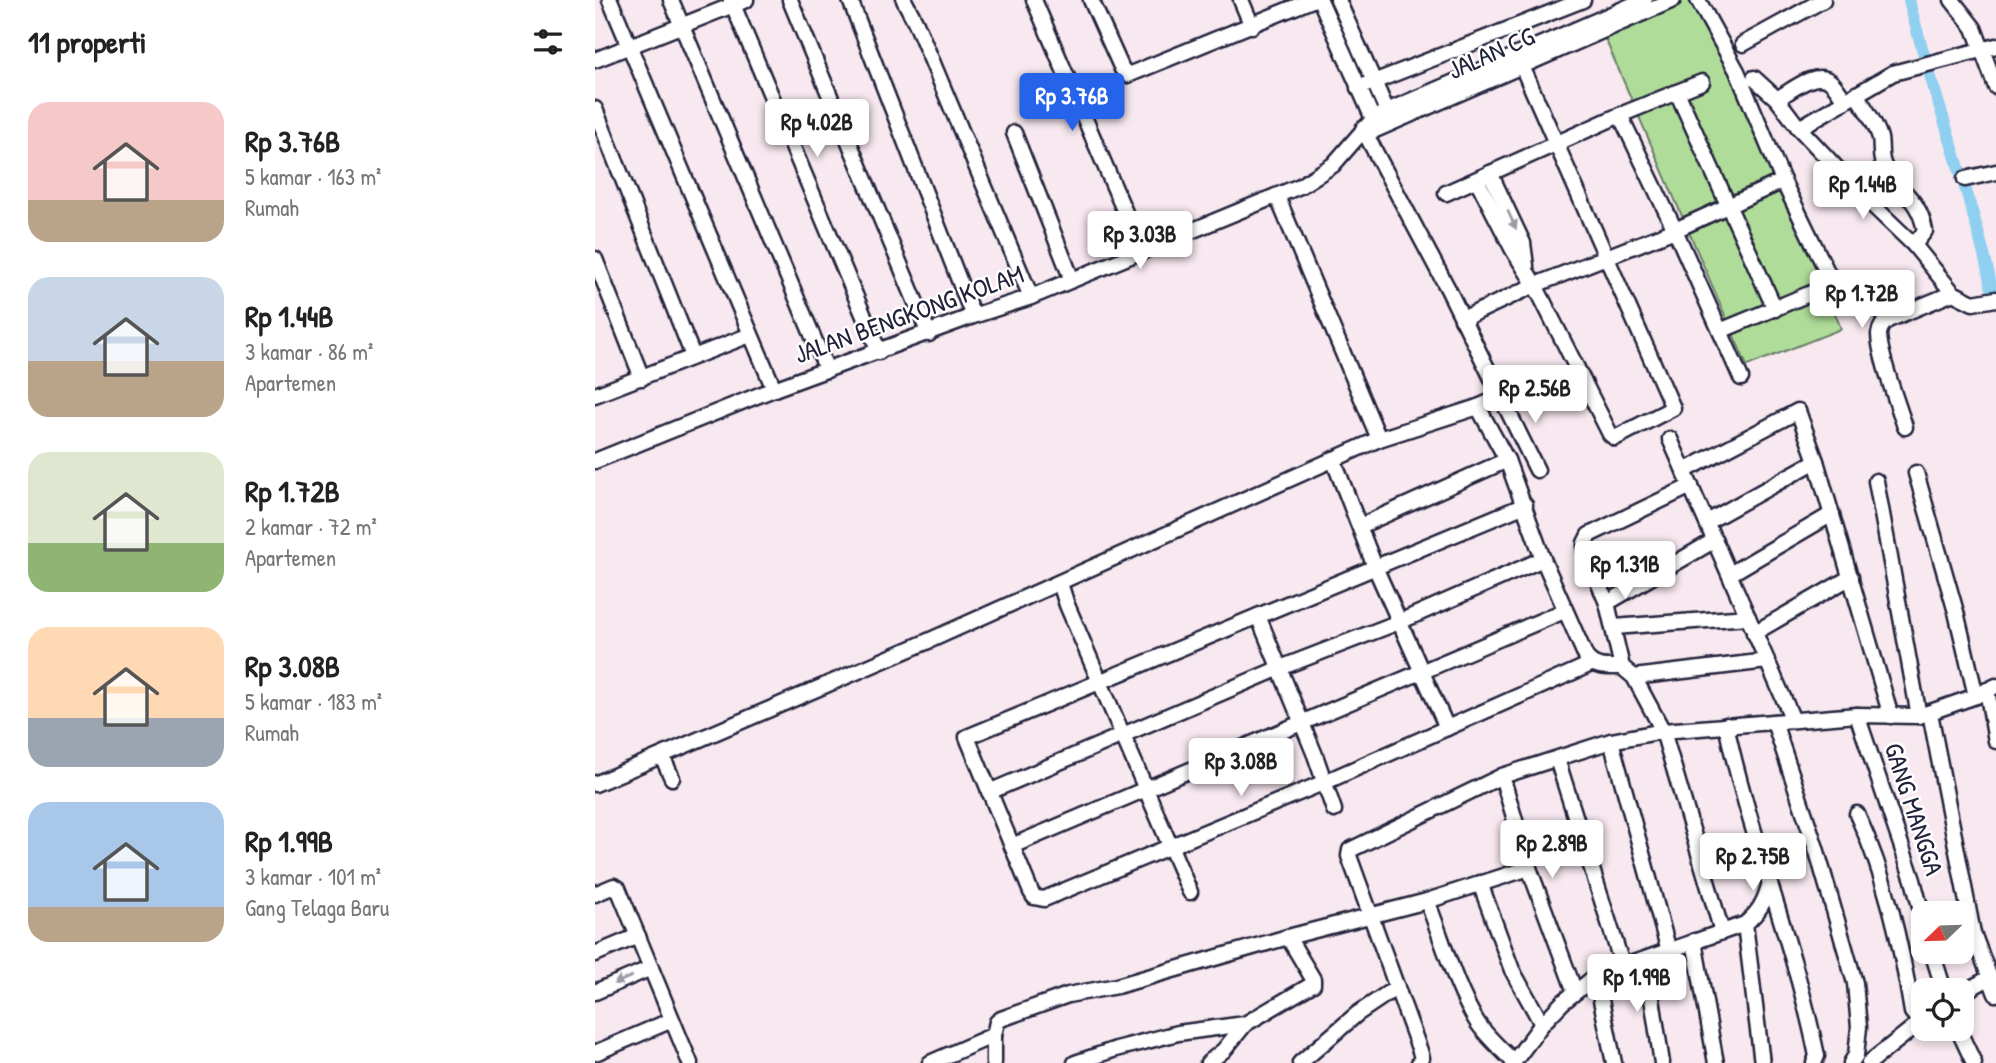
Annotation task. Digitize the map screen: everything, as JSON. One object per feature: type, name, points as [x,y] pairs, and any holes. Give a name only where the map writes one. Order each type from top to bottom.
[{"type":"street","points":[[610,0],[773,389]]},
{"type":"street","points":[[671,0],[827,370]]},
{"type":"street","points":[[790,0],[929,334]]},
{"type":"street","points":[[850,0],[973,316]]},
{"type":"street","points":[[904,0],[1031,298]]},
{"type":"street","points":[[1034,0],[1142,251]]},
{"type":"street","points":[[1091,0],[1122,69],[1128,75],[1312,0]]},
{"type":"street","points":[[1241,0],[1252,26]]},
{"type":"street","points":[[1320,0],[1358,88],[1367,128],[1537,470]]},
{"type":"street","points":[[1338,0],[1387,111]]},
{"type":"street","points":[[1358,88],[1583,0]]},
{"type":"street","name":"JALAN BENGKONG KOLAM","points":[[595,461],[773,389],[973,316],[1031,298],[1276,196],[1317,177],[1333,165],[1367,128],[1387,111],[1519,60],[1644,0]]},
{"type":"street","name":"JALAN CG","points":[[1367,128],[1519,60],[1673,0]]},
{"type":"street","points":[[1698,0],[1737,71],[1783,181],[1833,284],[1720,331]]},
{"type":"street","points":[[1743,44],[1823,0]]},
{"type":"street","points":[[1952,0],[1974,28],[1996,87]]},
{"type":"street","points":[[595,60],[737,2],[879,352]]},
{"type":"street","points":[[1800,128],[1893,73],[1996,46]]},
{"type":"street","points":[[1484,177],[1523,243],[1526,269],[1607,428],[1615,438],[1674,408],[1519,60]]},
{"type":"street","points":[[1777,99],[1815,78],[1824,78],[1851,98],[1880,137],[1879,153],[1885,167],[1920,211],[1925,231],[1914,246]]},
{"type":"street","points":[[1753,79],[1777,99],[1864,197],[1914,246],[1953,293],[1973,303],[1996,299]]},
{"type":"street","points":[[1446,193],[1620,115],[1702,82]]},
{"type":"street","points":[[1677,92],[1775,309]]},
{"type":"street","points":[[595,109],[693,356]]},
{"type":"street","points":[[1620,115],[1741,378]]},
{"type":"street","points":[[1014,133],[1072,280]]},
{"type":"street","points":[[1965,179],[1996,172]]},
{"type":"street","points":[[1462,319],[1535,285],[1675,230],[1783,181]]},
{"type":"street","points":[[1276,196],[1379,439]]},
{"type":"street","points":[[595,259],[642,378]]},
{"type":"street","points":[[1905,427],[1882,352],[1879,333],[1881,326],[1888,320],[1953,293]]},
{"type":"street","points":[[595,395],[750,335]]},
{"type":"street","points":[[595,784],[1060,583],[1379,439],[1501,397]]},
{"type":"street","points":[[1478,407],[1507,460],[1543,559],[1585,657],[1591,664],[1602,667],[1622,667]]},
{"type":"street","points":[[1684,471],[1795,411],[1800,414],[1891,716]]},
{"type":"street","points":[[1670,439],[1793,720]]},
{"type":"street","points":[[1333,459],[1375,567],[1447,728]]},
{"type":"street","points":[[1360,526],[1507,460]]},
{"type":"street","points":[[1707,522],[1816,461]]},
{"type":"street","points":[[1916,473],[1956,612],[1986,691],[1996,741]]},
{"type":"street","points":[[1876,481],[1924,715],[1973,933],[1996,994]]},
{"type":"street","points":[[1691,486],[1589,535],[1585,551],[1607,603],[1622,667],[1634,677],[1663,731],[1723,932]]},
{"type":"street","points":[[1525,505],[967,737],[989,792],[1031,892],[1039,900],[1325,782],[1591,664]]},
{"type":"street","points":[[1730,573],[1832,514]]},
{"type":"street","points":[[1607,603],[1715,540]]},
{"type":"street","points":[[989,792],[1280,668],[1399,622],[1543,559]]},
{"type":"street","points":[[1754,632],[1851,577]]},
{"type":"street","points":[[1060,583],[1066,606],[1190,892]]},
{"type":"street","points":[[1012,846],[1564,611]]},
{"type":"street","points":[[1258,616],[1334,810]]},
{"type":"street","points":[[1614,627],[1748,617]]},
{"type":"street","points":[[1634,677],[1767,661]]},
{"type":"street","points":[[1419,1063],[1422,1058],[1420,1051],[1349,856],[1350,850],[1502,776],[1611,741],[1663,731],[1726,725],[1857,715],[1924,715],[1986,691]]},
{"type":"street","name":"GANG MANGGA","points":[[1857,715],[1919,901]]},
{"type":"street","points":[[1774,722],[1856,984],[1859,1027],[1856,1055],[1851,1063]]},
{"type":"street","points":[[1726,725],[1769,886],[1787,934],[1805,997],[1817,1056],[1814,1063]]},
{"type":"street","points":[[1611,741],[1669,951]]},
{"type":"street","points":[[662,756],[672,778]]},
{"type":"street","points":[[1556,759],[1623,967]]},
{"type":"street","points":[[1502,776],[1529,868],[1575,992]]},
{"type":"street","points":[[1857,814],[1883,879],[1906,970],[1911,1005]]},
{"type":"street","points":[[994,1063],[994,1035],[997,1022],[1001,1019],[1069,995],[1117,986],[1288,936],[1427,901],[1529,868]]},
{"type":"street","points":[[1480,883],[1512,970],[1542,1024]]},
{"type":"street","points":[[595,894],[616,886],[690,1063]]},
{"type":"street","points":[[1427,901],[1465,999],[1477,1022],[1514,1062],[1542,1024],[1596,976],[1745,924],[1757,914],[1764,903],[1769,886]]},
{"type":"street","points":[[1745,924],[1762,1063]]},
{"type":"street","points":[[595,954],[638,936]]},
{"type":"street","points":[[1208,1063],[1224,1050],[1245,1024],[1313,984],[1310,973],[1288,936]]},
{"type":"street","points":[[1694,941],[1716,1063]]},
{"type":"street","points":[[1646,960],[1662,1063]]},
{"type":"street","points":[[595,992],[651,968]]},
{"type":"street","points":[[1596,976],[1614,1063]]},
{"type":"street","points":[[1974,986],[1989,978]]},
{"type":"street","points":[[1300,1063],[1357,1014],[1397,987]]},
{"type":"street","points":[[595,1053],[672,1020]]},
{"type":"street","points":[[1075,1063],[1178,1033],[1245,1024]]},
{"type":"street","points":[[1869,1063],[1911,1029]]},
{"type":"street","points":[[930,1063],[994,1035]]},
{"type":"street","points":[[1964,1041],[1974,1063]]},
{"type":"green space","points":[[1669,0],[1701,0],[1756,107],[1841,329],[1747,366],[1601,29]]},
{"type":"waterway","points":[[1909,0],[1974,216],[1992,289]]}]
